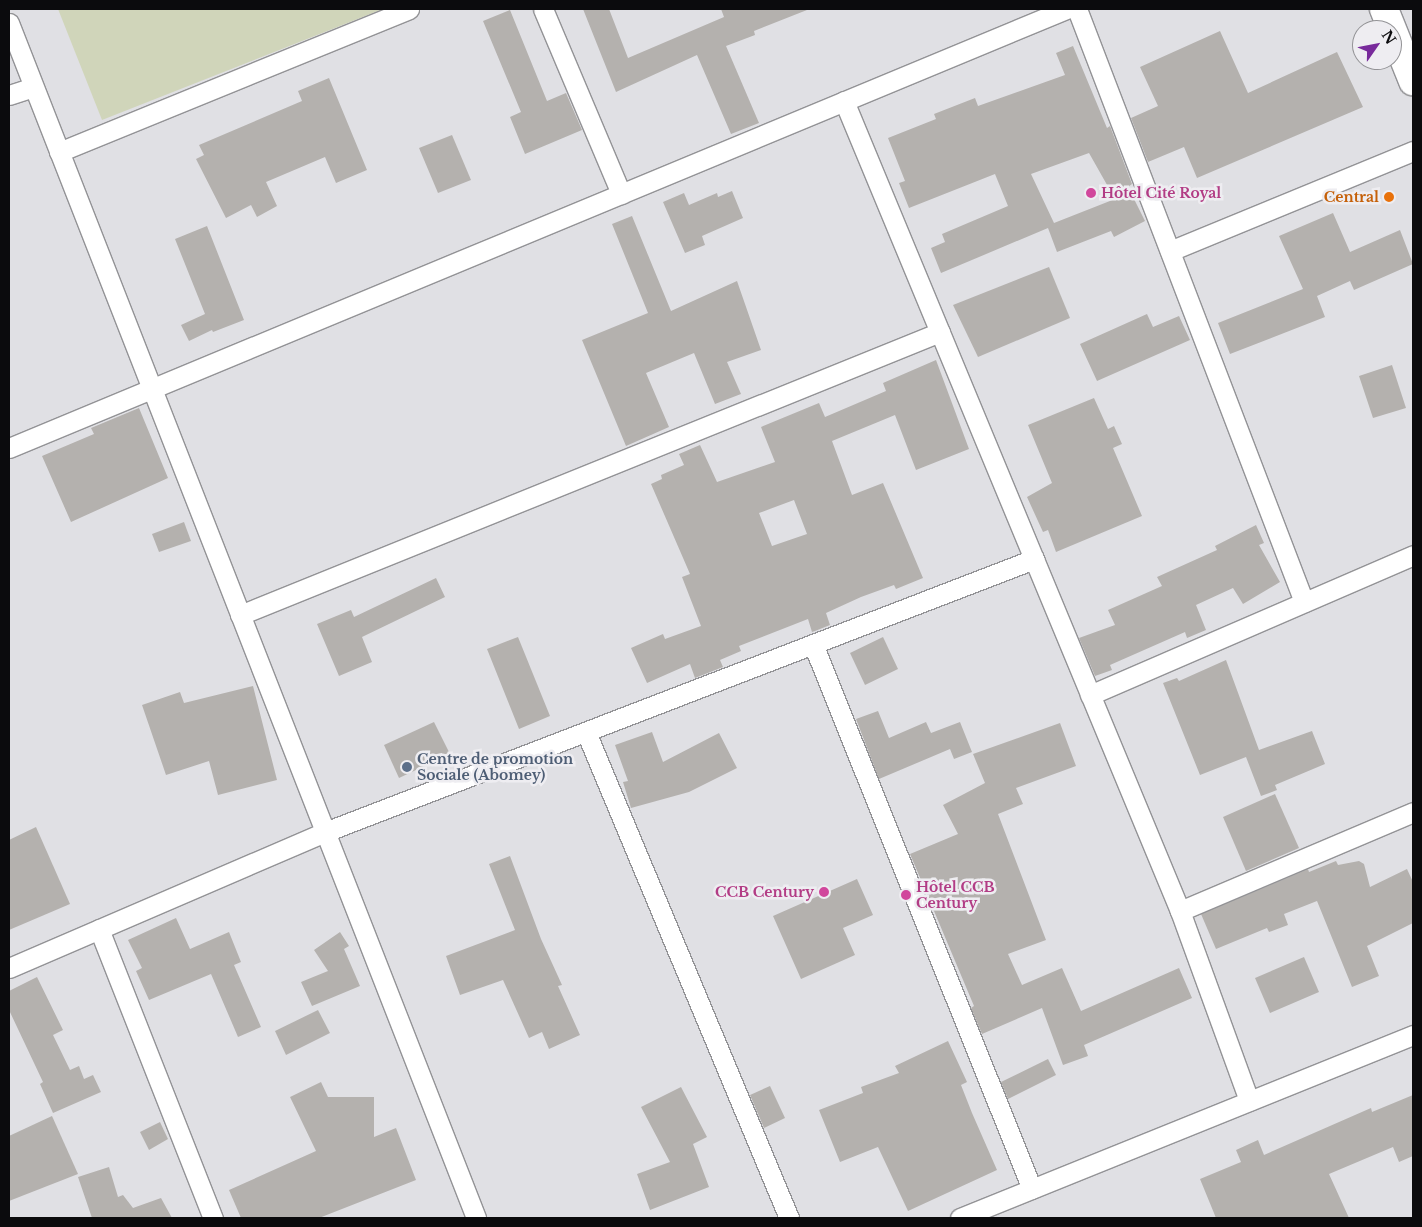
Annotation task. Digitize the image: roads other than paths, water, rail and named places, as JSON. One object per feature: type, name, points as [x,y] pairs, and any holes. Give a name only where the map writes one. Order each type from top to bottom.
[{"type":"street","points":[[59,152],[409,9]]},
{"type":"street","points":[[543,9],[620,194]]},
{"type":"street","points":[[9,448],[1066,9]]},
{"type":"street","points":[[1077,9],[1304,602]]},
{"type":"street","points":[[1384,9],[1413,81]]},
{"type":"street","points":[[9,23],[476,1218]]},
{"type":"street","points":[[9,95],[33,87]]},
{"type":"street","points":[[844,101],[1180,911],[1249,1101]]},
{"type":"street","points":[[1170,251],[1413,151]]},
{"type":"street","points":[[240,615],[940,332]]},
{"type":"street","points":[[1090,696],[1413,555]]},
{"type":"street","points":[[9,968],[325,832],[1034,559]]},
{"type":"street","points":[[813,644],[1032,1189]]},
{"type":"street","points":[[586,732],[789,1218]]},
{"type":"street","points":[[1180,911],[1413,812]]},
{"type":"street","points":[[99,929],[213,1218]]},
{"type":"street","points":[[960,1218],[1413,1035]]},
{"type":"place","name":"Hôtel Cité Royal","points":[[1091,193]]},
{"type":"place","name":"Central","points":[[1389,197]]},
{"type":"place","name":"Centre de promotion Sociale (Abomey)","points":[[407,767]]},
{"type":"place","name":"CCB Century","points":[[824,892]]},
{"type":"place","name":"Hôtel CCB Century","points":[[906,895]]}]
